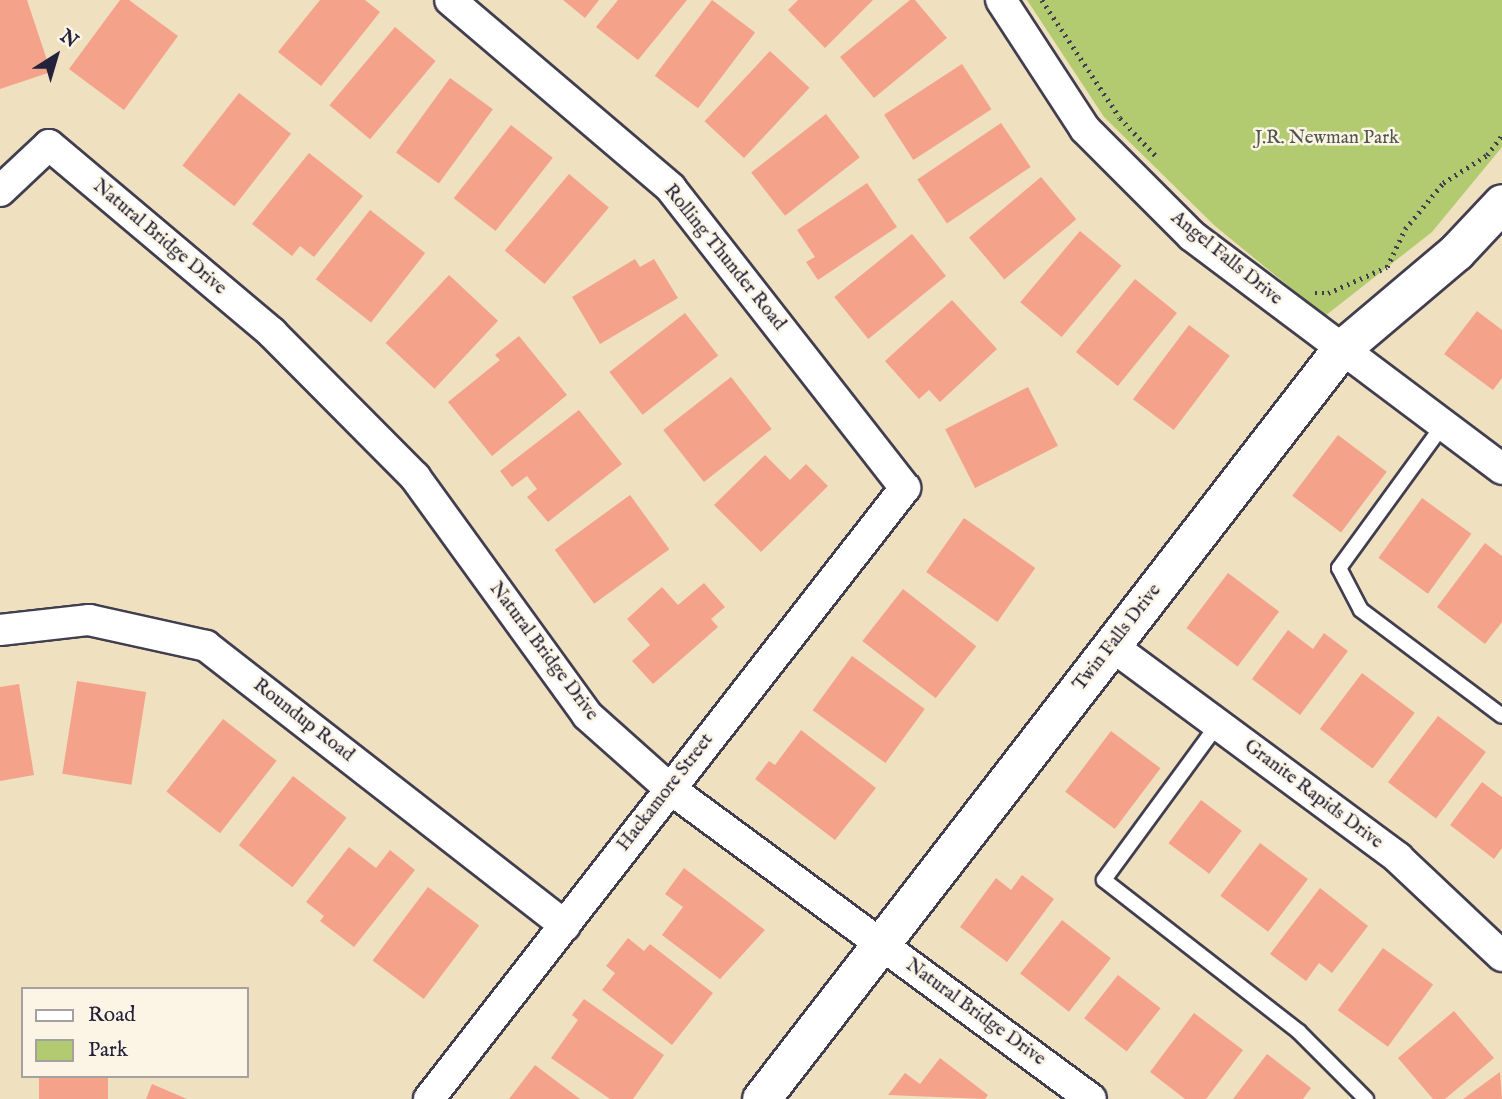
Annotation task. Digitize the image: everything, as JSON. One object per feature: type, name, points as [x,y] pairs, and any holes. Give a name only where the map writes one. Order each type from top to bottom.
[{"type":"street","name":"Rolling Thunder Road","points":[[450,0],[671,188],[905,488]]},
{"type":"street","name":"Angel Falls Drive","points":[[1000,0],[1085,129],[1192,236],[1340,350],[1502,469]]},
{"type":"street","name":"Natural Bridge Drive","points":[[0,191],[49,145],[272,333],[415,477],[587,715],[669,788],[883,945],[1081,1096]]},
{"type":"street","name":"Twin Falls Drive","points":[[761,1099],[883,945],[1340,350],[1456,252],[1502,203]]},
{"type":"street","name":"Hackamore Street","points":[[429,1099],[905,488]]},
{"type":"street","name":"Roundup Road","points":[[0,630],[89,621],[206,646],[565,925]]},
{"type":"street","name":"Granite Rapids Drive","points":[[1112,646],[1398,858],[1502,956]]},
{"type":"lane","points":[[1443,425],[1339,568],[1361,610],[1502,716]]},
{"type":"lane","points":[[1218,724],[1104,880],[1299,1032],[1366,1099]]},
{"type":"path","points":[[1043,0],[1120,118],[1166,167]]},
{"type":"path","points":[[1308,294],[1328,293],[1387,267],[1405,229],[1443,183],[1487,155],[1502,135]]},
{"type":"green space","name":"J.R. Newman Park","points":[[1027,0],[1502,0],[1502,147],[1432,232],[1325,316],[1215,226],[1104,117]]},
{"type":"building","points":[[0,0],[27,0],[51,72],[0,89]]},
{"type":"building","points":[[120,0],[129,0],[178,36],[124,110],[69,69]]},
{"type":"building","points":[[320,0],[365,0],[380,12],[321,86],[278,52]]},
{"type":"building","points":[[563,0],[599,0],[585,18]]},
{"type":"building","points":[[618,0],[687,0],[638,60],[596,27]]},
{"type":"building","points":[[712,0],[755,32],[698,108],[655,76]]},
{"type":"building","points":[[798,0],[873,0],[825,48],[788,10]]},
{"type":"building","points":[[910,0],[915,0],[947,38],[874,98],[840,57]]},
{"type":"building","points":[[395,27],[436,61],[370,139],[329,105]]},
{"type":"building","points":[[770,51],[809,88],[744,158],[705,121]]},
{"type":"building","points":[[962,64],[991,109],[913,160],[884,115]]},
{"type":"building","points":[[450,78],[493,109],[439,184],[396,152]]},
{"type":"building","points":[[239,93],[291,134],[234,206],[182,165]]},
{"type":"building","points":[[826,114],[860,157],[785,216],[751,172]]},
{"type":"building","points":[[1001,123],[1031,167],[947,223],[917,179]]},
{"type":"building","points":[[511,125],[553,158],[496,231],[454,198]]},
{"type":"building","points":[[309,153],[363,196],[314,257],[300,246],[292,256],[252,224]]},
{"type":"building","points":[[569,174],[609,207],[545,284],[505,251]]},
{"type":"building","points":[[1041,177],[1076,219],[1004,280],[969,237]]},
{"type":"building","points":[[867,183],[897,227],[818,280],[806,262],[815,257],[797,230]]},
{"type":"building","points":[[370,210],[425,253],[371,322],[316,279]]},
{"type":"building","points":[[1080,231],[1121,266],[1062,337],[1020,302]]},
{"type":"building","points":[[912,234],[946,276],[868,339],[834,297]]},
{"type":"building","points":[[635,259],[640,267],[654,259],[678,298],[600,344],[572,297]]},
{"type":"building","points":[[449,275],[498,321],[435,389],[386,343]]},
{"type":"building","points":[[1135,279],[1177,313],[1118,386],[1076,352]]},
{"type":"building","points":[[952,300],[997,349],[940,402],[929,390],[919,399],[885,361]]},
{"type":"building","points":[[1477,311],[1502,330],[1502,378],[1493,390],[1444,354]]},
{"type":"building","points":[[685,313],[718,356],[643,415],[609,372]]},
{"type":"building","points":[[1189,325],[1230,356],[1174,430],[1133,399]]},
{"type":"building","points":[[519,336],[567,395],[492,456],[448,402],[500,360],[495,355]]},
{"type":"building","points":[[731,377],[772,429],[704,482],[663,430]]},
{"type":"building","points":[[1028,387],[1058,446],[975,488],[945,429]]},
{"type":"building","points":[[579,410],[622,464],[548,522],[527,497],[537,489],[527,476],[512,487],[500,471]]},
{"type":"building","points":[[1338,435],[1387,472],[1341,532],[1292,496]]},
{"type":"building","points":[[765,455],[790,480],[806,464],[828,486],[761,552],[714,505]]},
{"type":"building","points":[[630,495],[669,549],[594,604],[555,550]]},
{"type":"building","points":[[1422,498],[1471,534],[1428,594],[1379,558]]},
{"type":"building","points":[[964,518],[1035,568],[997,622],[926,572]]},
{"type":"building","points":[[1485,543],[1502,556],[1502,622],[1485,644],[1437,607]]},
{"type":"building","points":[[1228,573],[1279,612],[1238,667],[1186,628]]},
{"type":"building","points":[[704,583],[725,607],[711,619],[718,627],[653,684],[632,661],[650,645],[627,619],[662,587],[678,605]]},
{"type":"building","points":[[903,589],[976,646],[936,698],[862,641]]},
{"type":"building","points":[[1288,630],[1313,649],[1324,633],[1348,651],[1300,715],[1252,679]]},
{"type":"building","points":[[852,656],[925,709],[885,763],[813,710]]},
{"type":"building","points":[[1362,673],[1415,713],[1373,769],[1320,729]]},
{"type":"building","points":[[77,681],[146,692],[131,785],[62,774]]},
{"type":"building","points":[[19,684],[34,775],[0,781],[0,687]]},
{"type":"building","points":[[1438,716],[1486,752],[1436,818],[1388,782]]},
{"type":"building","points":[[223,719],[277,761],[220,833],[166,791]]},
{"type":"building","points":[[801,730],[876,788],[835,840],[755,779],[769,761],[775,765]]},
{"type":"building","points":[[1111,731],[1161,768],[1115,829],[1065,792]]},
{"type":"building","points":[[293,776],[347,818],[292,887],[239,845]]},
{"type":"building","points":[[1482,782],[1502,797],[1502,848],[1494,859],[1450,825]]},
{"type":"building","points":[[1201,800],[1242,831],[1209,874],[1169,843]]},
{"type":"building","points":[[1260,843],[1308,879],[1268,932],[1220,896]]},
{"type":"building","points":[[349,847],[376,868],[390,850],[415,870],[354,947],[320,921],[324,916],[306,902]]},
{"type":"building","points":[[684,868],[765,930],[720,979],[662,935],[683,907],[665,894]]},
{"type":"building","points":[[1022,875],[1054,899],[1007,962],[960,927],[996,878],[1011,890]]},
{"type":"building","points":[[428,887],[479,926],[424,999],[373,960]]},
{"type":"building","points":[[1320,888],[1368,926],[1332,973],[1319,963],[1306,981],[1270,954]]},
{"type":"building","points":[[1062,920],[1111,958],[1069,1012],[1020,974]]},
{"type":"building","points":[[628,938],[644,951],[650,944],[713,993],[672,1045],[602,990],[615,973],[606,966]]},
{"type":"building","points":[[1383,948],[1433,984],[1388,1047],[1338,1010]]},
{"type":"building","points":[[1118,975],[1161,1008],[1127,1052],[1084,1018]]},
{"type":"building","points":[[584,999],[664,1055],[633,1099],[610,1099],[551,1058],[578,1020],[572,1015]]},
{"type":"building","points":[[1454,1011],[1494,1058],[1445,1099],[1433,1099],[1398,1058]]},
{"type":"building","points":[[1194,1013],[1243,1050],[1206,1099],[1185,1099],[1150,1072]]},
{"type":"building","points":[[1267,1054],[1311,1088],[1303,1099],[1233,1099]]},
{"type":"building","points":[[940,1058],[988,1095],[985,1099],[888,1095],[905,1073],[920,1084]]},
{"type":"building","points":[[535,1065],[580,1099],[509,1099]]},
{"type":"building","points":[[1500,1072],[1502,1099],[1463,1099]]},
{"type":"building","points":[[39,1078],[108,1078],[108,1099],[39,1099]]},
{"type":"building","points":[[152,1084],[187,1099],[146,1099]]}]
